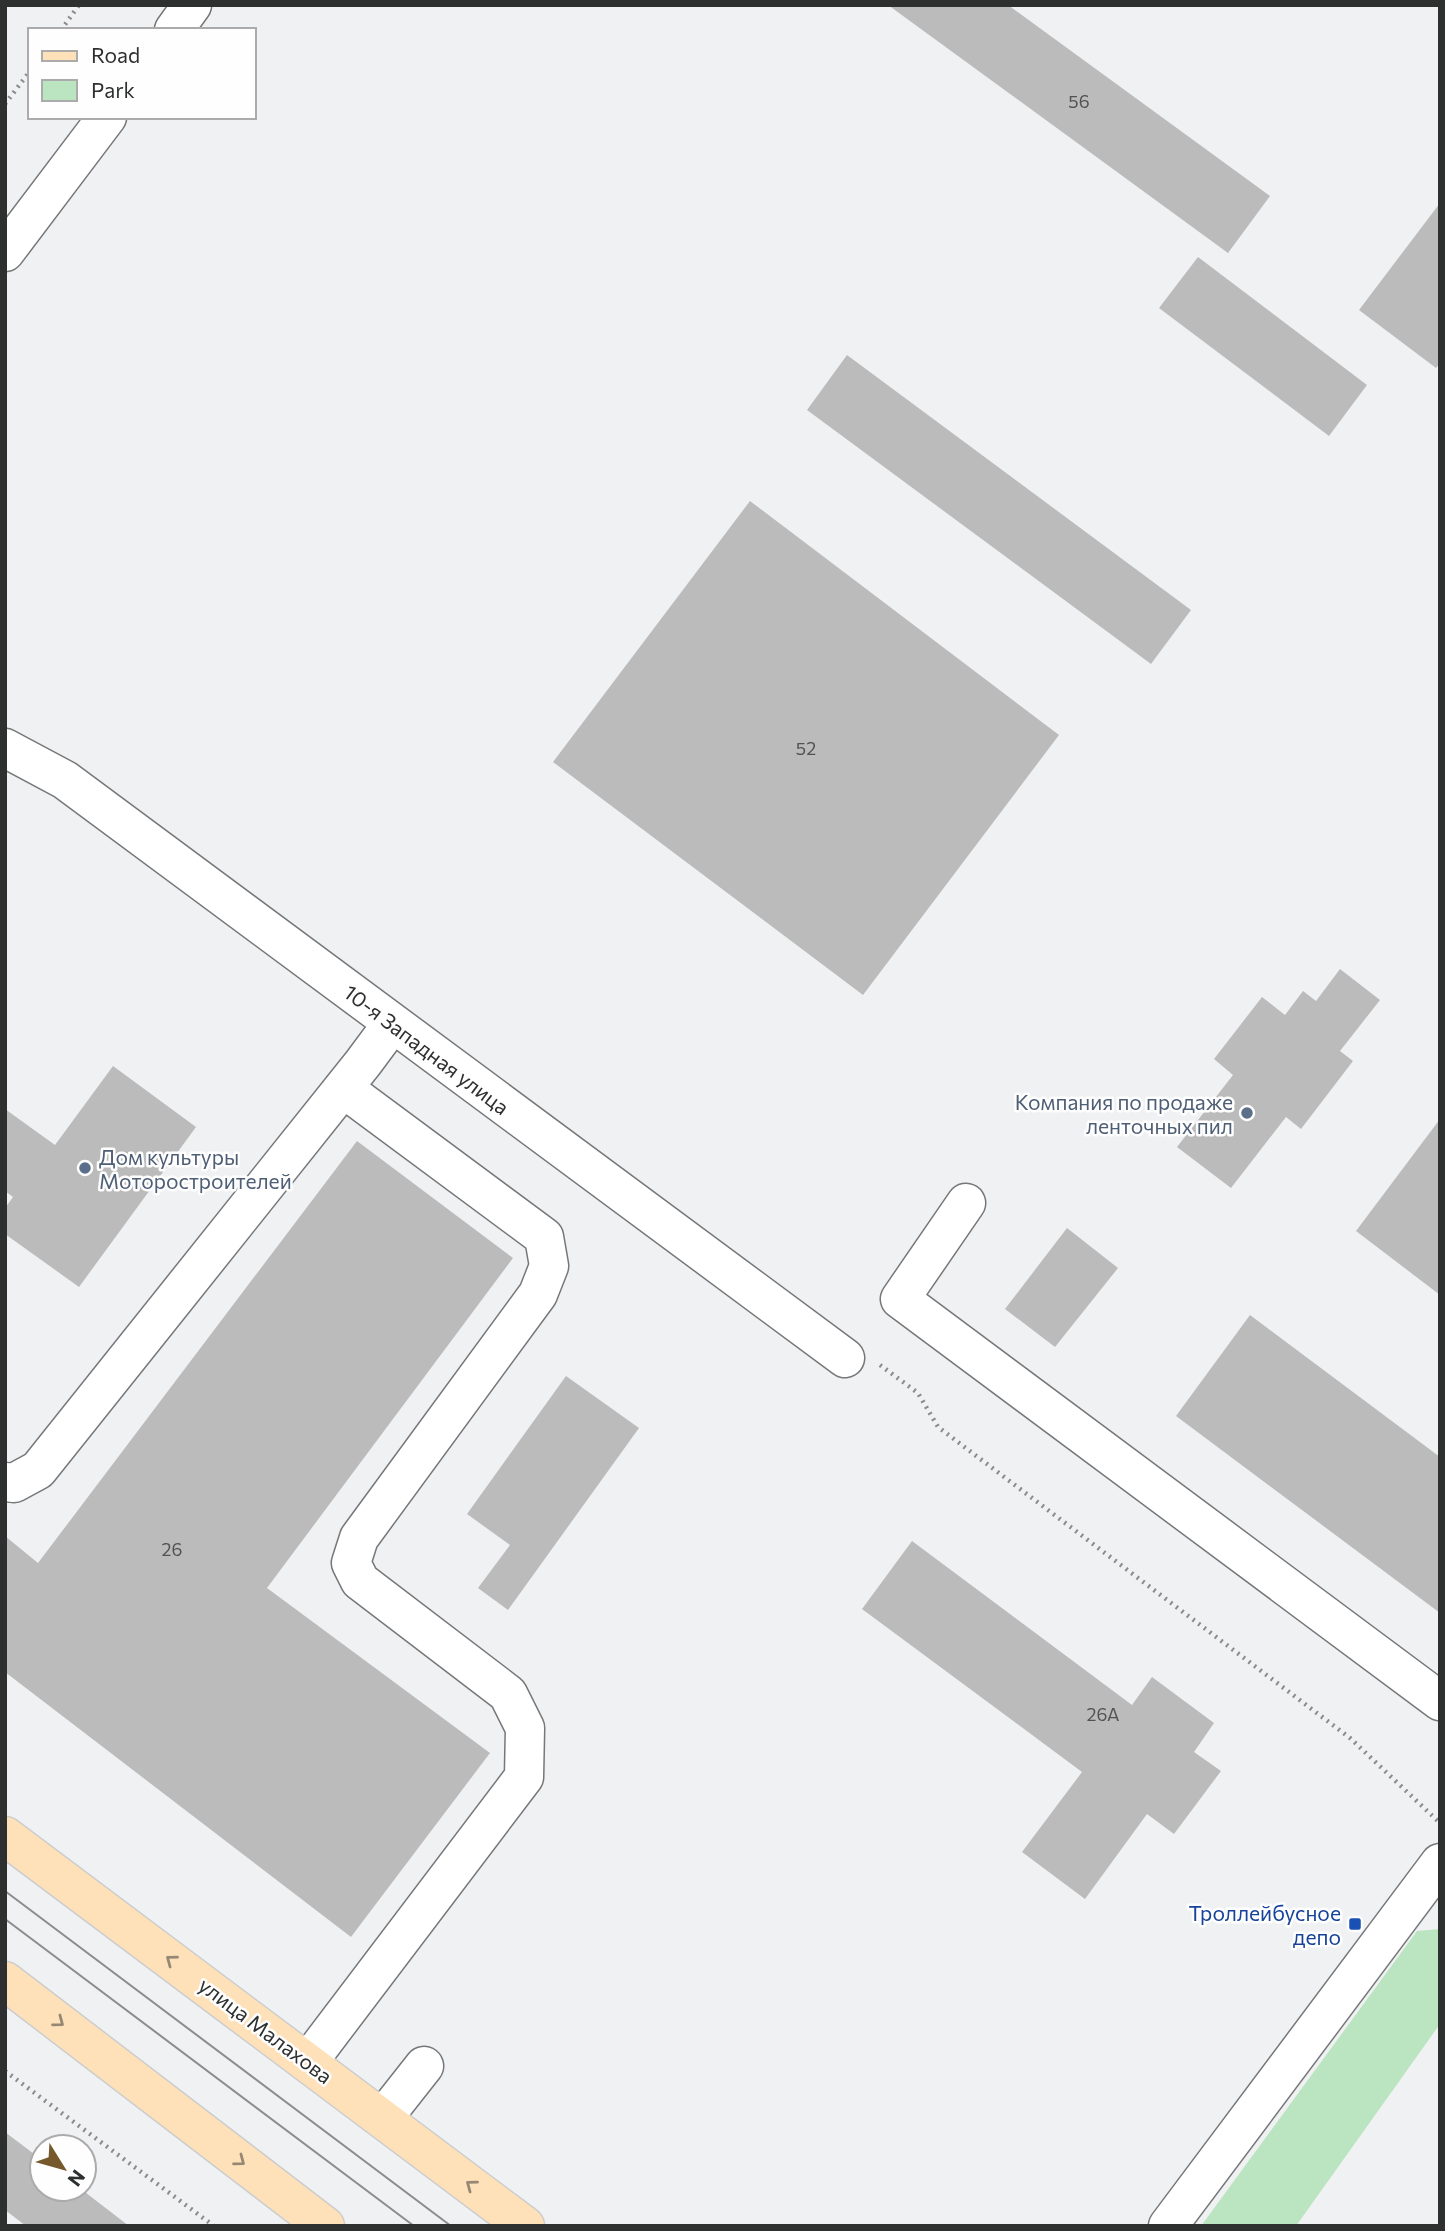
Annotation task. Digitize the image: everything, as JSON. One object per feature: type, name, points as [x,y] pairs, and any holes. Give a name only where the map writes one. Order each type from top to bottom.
[{"type":"main road","name":"улица Малахова","points":[[5,1836],[525,2226]]},
{"type":"main road","points":[[5,1981],[326,2226]]},
{"type":"street","points":[[175,28],[192,5]]},
{"type":"street","points":[[5,252],[105,119]]},
{"type":"street","name":"10-я Западная улица","points":[[5,748],[65,780],[845,1358]]},
{"type":"street","points":[[5,1482],[14,1483],[38,1470],[392,1024]]},
{"type":"street","points":[[308,2062],[524,1777],[524,1728],[508,1693],[360,1581],[351,1563],[359,1538],[538,1294],[549,1266],[544,1237],[343,1088]]},
{"type":"street","points":[[965,1203],[900,1299],[1440,1701]]},
{"type":"street","points":[[1168,2226],[1440,1863]]},
{"type":"street","points":[[383,2119],[424,2066]]},
{"type":"path","points":[[62,28],[79,5]]},
{"type":"path","points":[[5,104],[28,74]]},
{"type":"path","points":[[845,1358],[870,1357],[918,1392],[939,1427],[1350,1738],[1440,1823]]},
{"type":"path","points":[[5,2071],[214,2226]]},
{"type":"green space","points":[[1440,1929],[1440,2024],[1296,2226],[1201,2226],[1417,1931]]},
{"type":"building","points":[[888,5],[1008,5],[1270,196],[1228,253]]},
{"type":"building","points":[[1440,203],[1440,363],[1436,368],[1359,310]]},
{"type":"building","points":[[1198,257],[1367,385],[1329,436],[1159,308]]},
{"type":"building","points":[[847,355],[1191,610],[1151,664],[807,410]]},
{"type":"building","points":[[750,501],[1059,735],[863,995],[553,762]]},
{"type":"building","points":[[1340,969],[1380,1000],[1340,1051],[1353,1061],[1301,1129],[1286,1117],[1231,1188],[1177,1147],[1233,1075],[1214,1059],[1262,997],[1285,1015],[1303,991],[1316,1001]]},
{"type":"building","name":"Дом культуры Моторостроителей","points":[[113,1066],[196,1127],[79,1287],[5,1234],[5,1208],[13,1197],[5,1191],[5,1109],[55,1145]]},
{"type":"building","points":[[1440,1119],[1440,1295],[1356,1231]]},
{"type":"building","points":[[357,1141],[513,1258],[267,1588],[490,1753],[351,1937],[5,1672],[5,1536],[38,1563]]},
{"type":"building","points":[[1067,1228],[1118,1268],[1055,1347],[1005,1309]]},
{"type":"building","points":[[1250,1315],[1440,1457],[1440,1613],[1176,1416]]},
{"type":"building","points":[[566,1376],[639,1428],[508,1610],[478,1588],[510,1545],[467,1514]]},
{"type":"building","points":[[912,1541],[1132,1705],[1152,1677],[1214,1723],[1194,1752],[1221,1771],[1174,1834],[1147,1814],[1085,1899],[1022,1852],[1082,1772],[862,1609]]},
{"type":"building","points":[[5,2132],[28,2149],[28,2203],[98,2202],[129,2226],[26,2226],[5,2210]]},
{"type":"tram line","points":[[5,1891],[451,2226]]},
{"type":"tram line","points":[[5,1919],[414,2226]]},
{"type":"place","name":"Компания по продаже ленточных пил","points":[[1247,1113]]},
{"type":"place","name":"Дом культуры Моторостроителей","points":[[85,1168]]},
{"type":"place","name":"Троллейбусное депо","points":[[1355,1924]]}]
